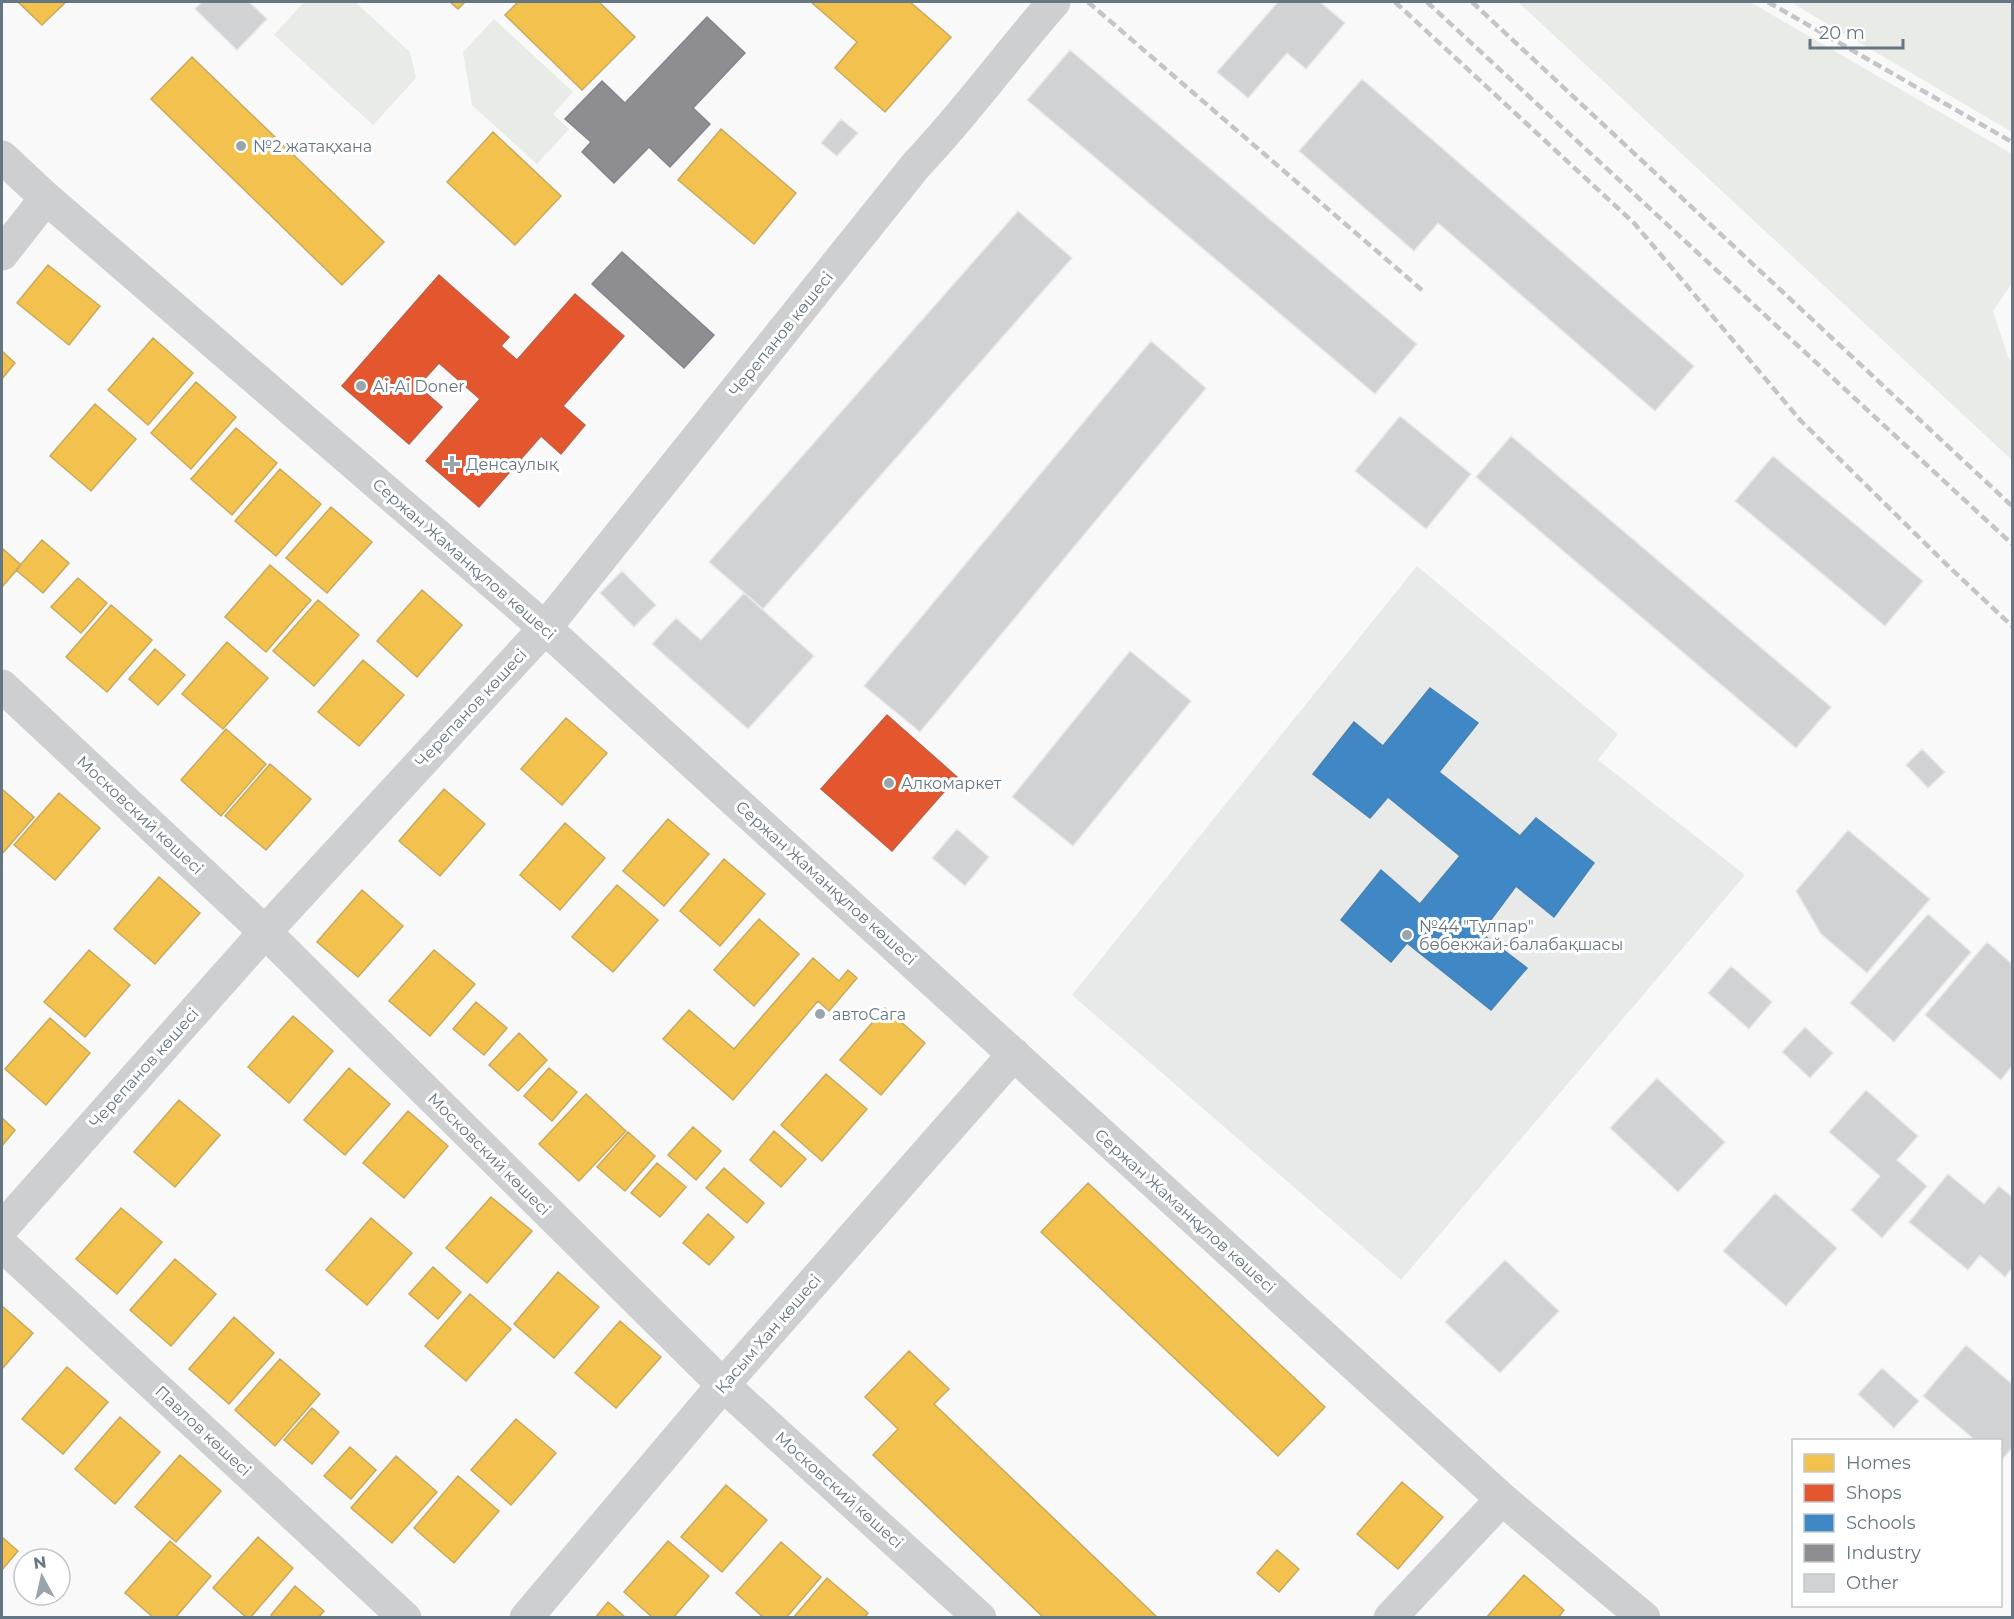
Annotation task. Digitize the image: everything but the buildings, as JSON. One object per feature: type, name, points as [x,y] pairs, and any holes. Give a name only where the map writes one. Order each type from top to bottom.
[{"type":"street","name":"Черепанов көшесі","points":[[2,1228],[265,932],[545,628],[917,164],[947,132],[1054,2]]},
{"type":"street","name":"Сержан Жаманқұлов көшесі","points":[[2,157],[46,198],[545,628],[1502,1499],[1644,1617]]},
{"type":"street","points":[[2,254],[46,198]]},
{"type":"street","name":"Московский көшесі","points":[[2,686],[265,932],[723,1385],[980,1617]]},
{"type":"street","name":"Қасым Хан көшесі","points":[[526,1617],[723,1385],[1014,1054]]},
{"type":"street","name":"Павлов көшесі","points":[[2,1245],[405,1617]]},
{"type":"street","points":[[1390,1617],[1502,1499]]},
{"type":"shaded area","points":[[304,2],[355,2],[410,52],[416,78],[373,125],[274,35]]},
{"type":"shaded area","points":[[1518,2],[1750,2],[2012,154],[2012,283],[1993,311],[2008,357],[2012,362],[2012,460]]},
{"type":"shaded area","points":[[1790,2],[2012,2],[2012,132]]},
{"type":"shaded area","points":[[494,19],[573,92],[553,114],[569,129],[537,164],[472,105],[463,52]]},
{"type":"shaded area","name":"№44 \"Тұлпар\" бөбекжай-балабақшасы","points":[[1417,566],[1618,734],[1598,760],[1745,875],[1401,1280],[1072,995]]},
{"type":"railway","points":[[1088,2],[1423,291]]},
{"type":"railway","points":[[1395,2],[1634,223],[1801,421],[2012,626]]},
{"type":"railway","points":[[1427,2],[2012,544]]},
{"type":"railway","points":[[1472,2],[2012,506]]},
{"type":"railway","points":[[1768,2],[2012,142]]},
{"type":"place","name":"№2 жатақхана","points":[[241,146]]},
{"type":"place","name":"Ai-Ai Doner","points":[[361,386]]},
{"type":"place","name":"Денсаулық","points":[[452,464]]},
{"type":"place","name":"Алкомаркет","points":[[889,783]]},
{"type":"place","name":"№44 \"Тұлпар\" бөбекжай-балабақшасы","points":[[1407,935]]},
{"type":"place","name":"автоСага","points":[[820,1014]]}]
